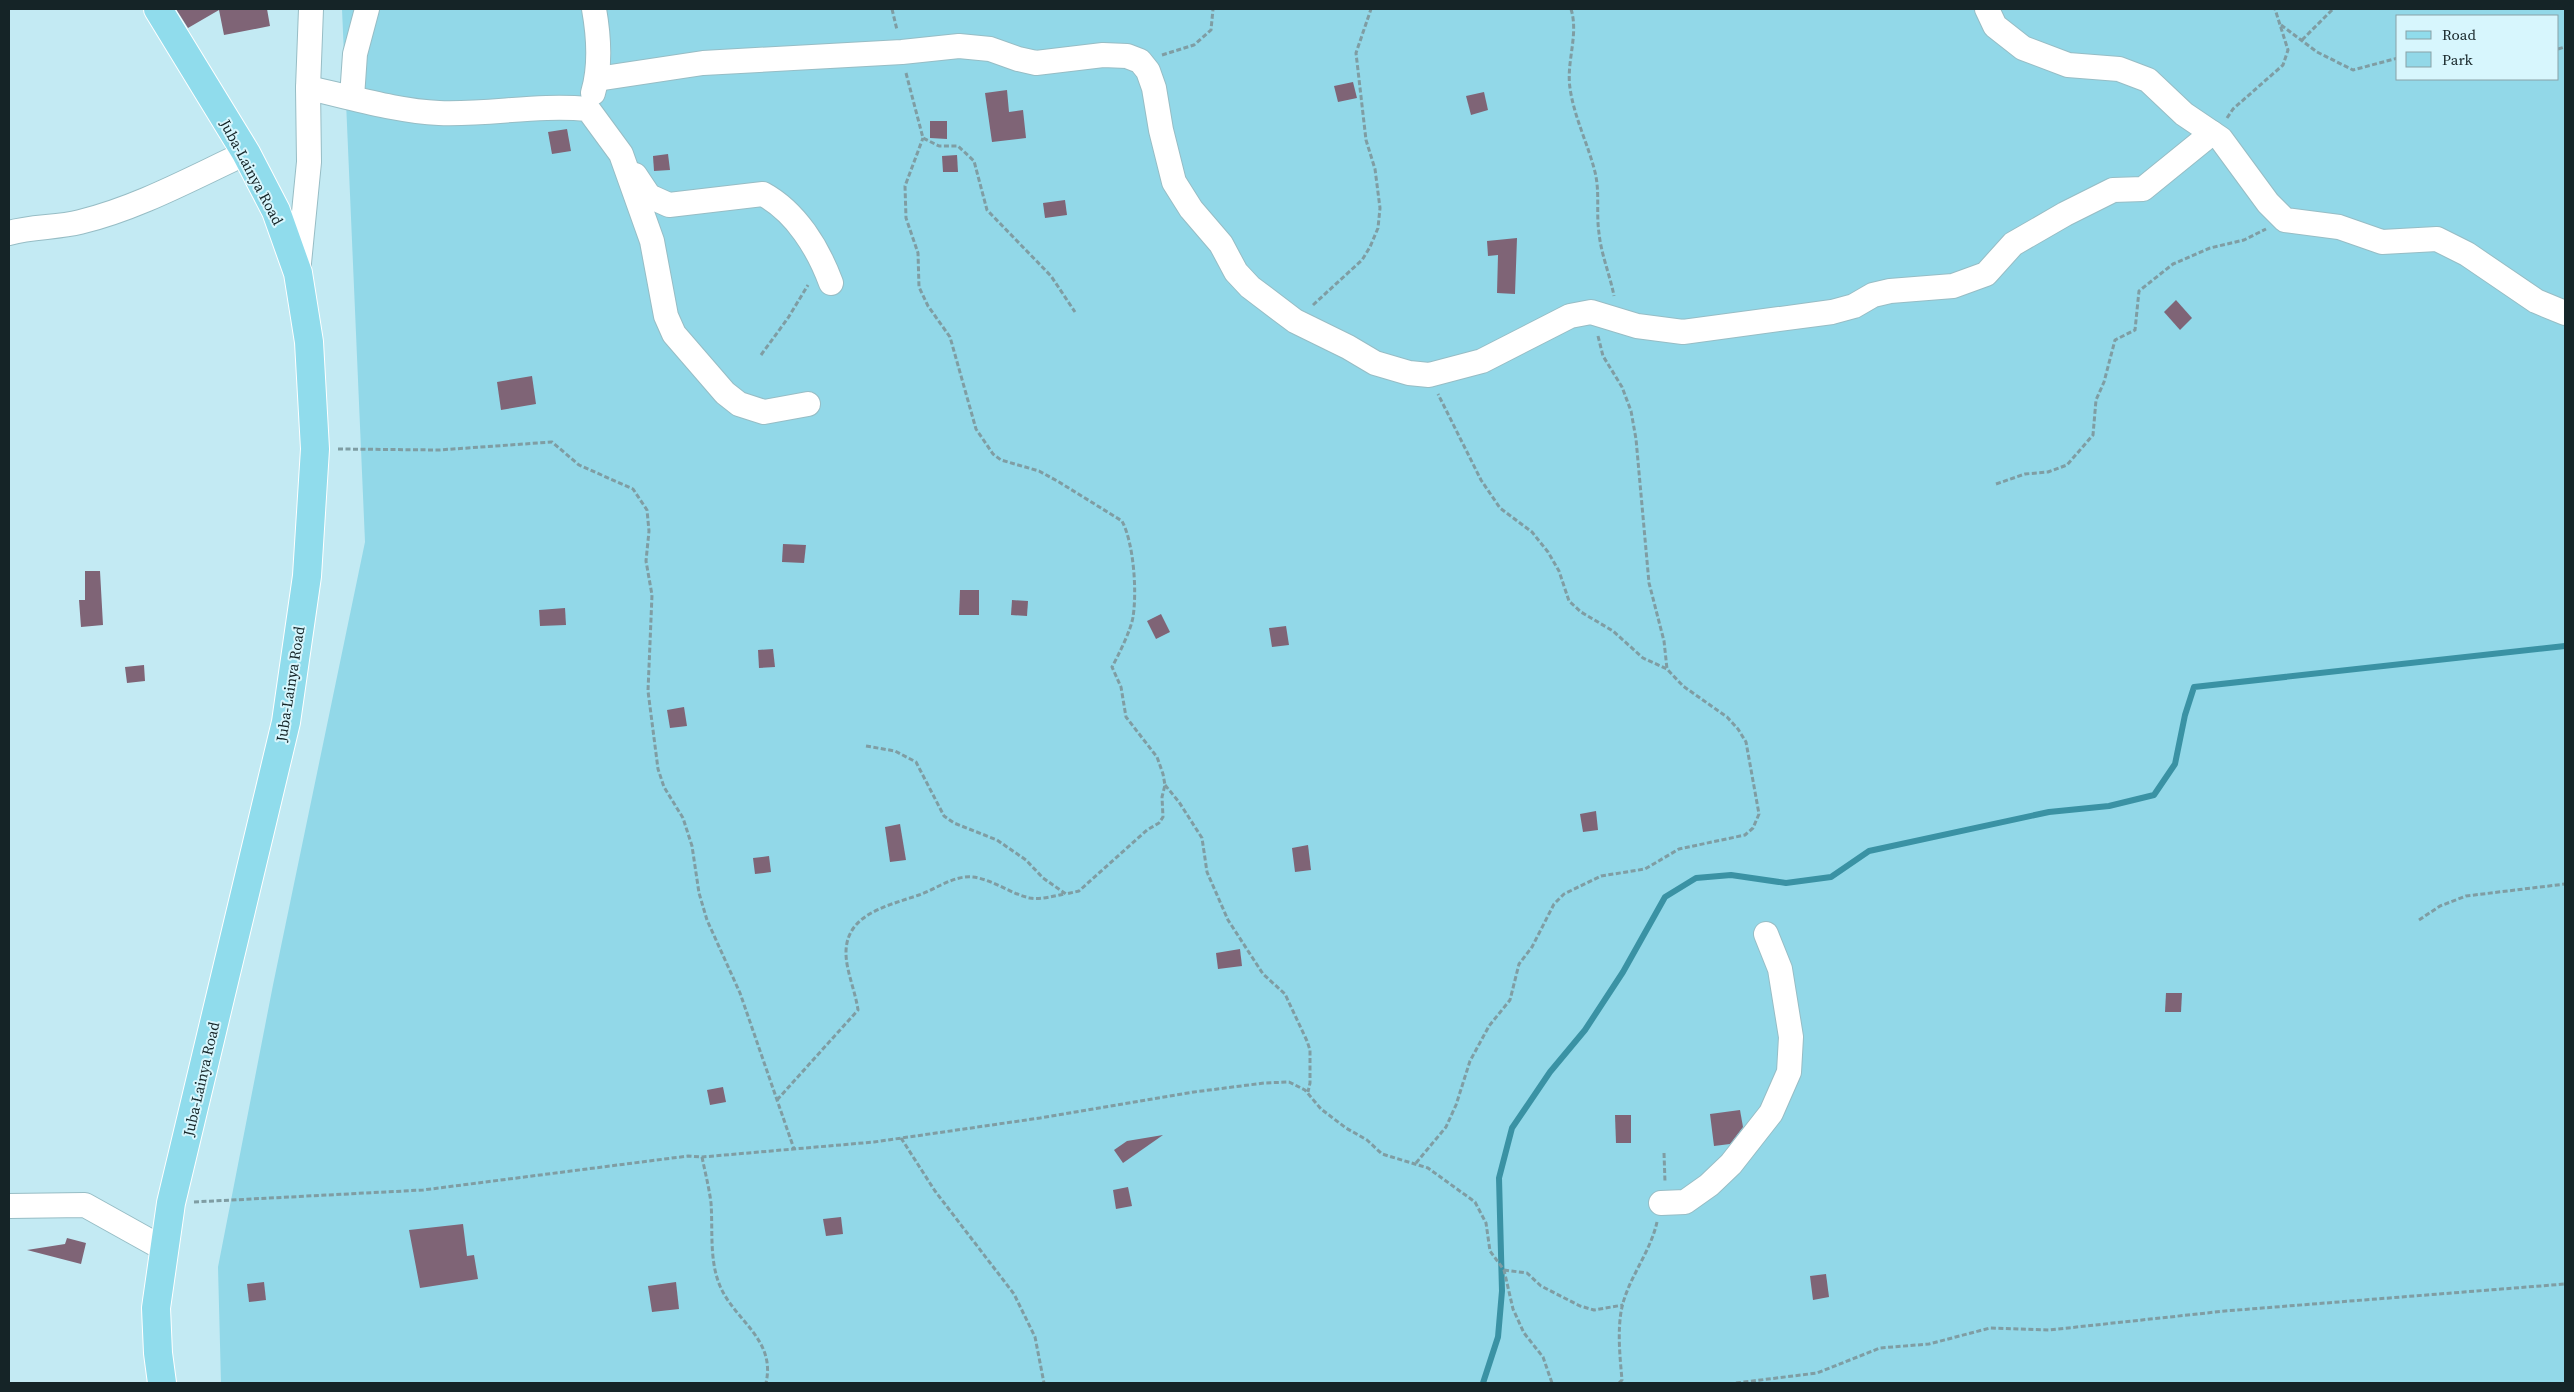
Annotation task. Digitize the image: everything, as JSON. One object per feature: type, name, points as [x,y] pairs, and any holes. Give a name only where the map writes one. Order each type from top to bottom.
[{"type":"main road","name":"Juba-Lainya Road","points":[[158,9],[246,153],[276,212],[298,272],[309,342],[315,448],[307,576],[286,722],[171,1203],[156,1308],[158,1353],[162,1383]]},
{"type":"street","points":[[298,272],[309,162],[308,88],[311,9]]},
{"type":"street","points":[[352,97],[355,54],[367,9]]},
{"type":"street","points":[[588,109],[597,80],[599,46],[594,9]]},
{"type":"street","points":[[1987,9],[1994,26],[2023,48],[2068,65],[2119,69],[2148,80],[2184,114],[2221,139],[2268,203],[2285,220],[2340,227],[2382,242],[2437,239],[2467,254],[2536,301],[2565,313]]},
{"type":"street","points":[[597,80],[704,63],[902,52],[959,46],[990,49],[1018,60],[1036,63],[1103,55],[1127,56],[1140,61],[1148,71],[1154,88],[1167,159],[1174,182],[1191,209],[1220,244],[1236,272],[1250,287],[1295,321],[1348,347],[1375,363],[1409,373],[1429,375],[1482,361],[1570,316],[1591,312],[1637,326],[1683,332],[1832,312],[1854,306],[1873,295],[1890,291],[1953,286],[1986,274],[2013,244],[2065,214],[2113,190],[2142,189],[2214,134]]},
{"type":"street","points":[[308,88],[438,113],[469,113],[556,106],[588,109],[650,196],[669,205],[763,194],[776,201],[797,223],[827,272]]},
{"type":"street","points":[[9,233],[79,222],[100,216],[137,203],[246,153]]},
{"type":"street","points":[[621,154],[652,241],[666,316],[674,334],[725,393],[739,404],[764,412],[808,404]]},
{"type":"street","points":[[1661,1203],[1685,1202],[1709,1185],[1731,1164],[1771,1113],[1789,1072],[1791,1037],[1780,969],[1766,934]]},
{"type":"street","points":[[9,1206],[84,1205],[164,1249]]},
{"type":"path","points":[[1140,61],[1178,52],[1194,45],[1211,30],[1213,9]]},
{"type":"path","points":[[1295,321],[1362,260],[1378,228],[1380,208],[1375,169],[1366,140],[1356,53],[1371,9]]},
{"type":"path","points":[[1571,9],[1574,36],[1569,85],[1572,104],[1589,147],[1596,176],[1599,235],[1619,320]]},
{"type":"path","points":[[2214,134],[2233,109],[2283,65],[2288,50],[2275,9]]},
{"type":"path","points":[[2302,40],[2333,9]]},
{"type":"path","points":[[2281,25],[2317,52],[2353,70],[2396,59]]},
{"type":"path","points":[[902,52],[908,87],[922,138],[905,186],[904,203],[909,230],[918,253],[919,287],[928,306],[950,337],[976,429],[993,454],[1001,460],[1039,472],[1059,482],[1122,521],[1128,532],[1134,586],[1133,618],[1112,667],[1121,687],[1126,717],[1157,757],[1165,785],[1179,802],[1202,838],[1207,872],[1228,920],[1263,974],[1285,994],[1310,1050],[1310,1083],[1307,1093]]},
{"type":"path","points":[[922,138],[939,146],[958,146],[974,160],[987,210],[1051,276],[1075,312]]},
{"type":"path","points":[[1996,484],[2025,474],[2048,472],[2068,464],[2093,434],[2096,400],[2104,382],[2115,340],[2134,330],[2139,291],[2173,264],[2210,248],[2244,240],[2285,220]]},
{"type":"path","points":[[761,355],[788,318],[827,272]]},
{"type":"path","points":[[1591,312],[1603,356],[1622,387],[1631,411],[1636,439],[1649,583],[1664,641],[1667,669]]},
{"type":"path","points":[[1416,1163],[1434,1145],[1446,1127],[1470,1061],[1489,1026],[1510,1000],[1519,964],[1532,947],[1554,904],[1564,894],[1601,876],[1644,869],[1679,850],[1745,835],[1753,828],[1759,814],[1749,759],[1742,736],[1727,717],[1683,686],[1667,669],[1643,658],[1613,631],[1581,612],[1569,601],[1559,571],[1548,552],[1532,532],[1500,508],[1481,480],[1429,375]]},
{"type":"path","points":[[315,448],[439,450],[552,442],[580,466],[633,489],[641,498],[649,524],[646,562],[652,595],[648,692],[658,769],[664,787],[683,818],[692,846],[699,893],[707,920],[740,993],[794,1149],[810,1148]]},
{"type":"path","points":[[866,746],[895,751],[916,762],[944,816],[954,823],[997,840],[1026,860],[1044,878],[1066,894]]},
{"type":"path","points":[[777,1100],[858,1010],[848,968],[846,944],[851,928],[873,911],[891,902],[967,877],[991,881],[1029,898],[1079,891],[1147,830],[1159,823],[1163,817],[1162,797],[1165,785]]},
{"type":"path","points":[[2420,920],[2440,906],[2466,896],[2565,884]]},
{"type":"path","points":[[171,1203],[423,1190],[688,1156],[702,1157],[810,1148],[901,1138],[1264,1083],[1289,1082],[1307,1093],[1322,1109],[1346,1128],[1367,1140],[1382,1154],[1416,1163],[1450,1182],[1475,1202],[1486,1223],[1490,1252],[1504,1270],[1513,1310],[1524,1333],[1543,1357],[1552,1383]]},
{"type":"path","points":[[901,1138],[946,1206],[1014,1294],[1035,1338],[1044,1383]]},
{"type":"path","points":[[1619,1383],[1622,1380],[1620,1351],[1623,1305],[1653,1242],[1665,1188],[1664,1153]]},
{"type":"path","points":[[702,1157],[711,1202],[712,1253],[720,1286],[760,1339],[768,1372],[766,1383]]},
{"type":"path","points":[[1504,1270],[1527,1273],[1541,1286],[1580,1306],[1594,1310],[1623,1305]]},
{"type":"path","points":[[1736,1383],[1818,1373],[1880,1348],[1929,1344],[1990,1328],[2049,1330],[2225,1311],[2565,1284]]},
{"type":"green space","points":[[342,9],[2565,9],[2565,1383],[221,1383],[218,1267],[273,985],[365,542]]},
{"type":"building","points":[[176,9],[267,9],[270,26],[224,35],[219,10],[188,28]]},
{"type":"building","points":[[1353,82],[1357,98],[1338,102],[1334,86]]},
{"type":"building","points":[[1007,90],[1009,112],[1023,110],[1026,138],[992,142],[985,93]]},
{"type":"building","points":[[1484,92],[1488,110],[1471,115],[1466,96]]},
{"type":"building","points":[[930,121],[947,121],[947,139],[930,138]]},
{"type":"building","points":[[567,129],[571,151],[552,154],[548,132]]},
{"type":"building","points":[[668,154],[670,170],[654,171],[653,156]]},
{"type":"building","points":[[957,155],[958,172],[943,172],[942,156]]},
{"type":"building","points":[[1065,200],[1067,215],[1045,218],[1043,203]]},
{"type":"building","points":[[1517,238],[1515,294],[1497,293],[1498,255],[1488,256],[1487,241]]},
{"type":"building","points":[[2176,300],[2192,318],[2180,330],[2164,312]]},
{"type":"building","points":[[532,376],[536,404],[501,410],[497,382]]},
{"type":"building","points":[[783,544],[806,545],[804,563],[782,562]]},
{"type":"building","points":[[85,571],[100,571],[103,625],[81,627],[79,600],[85,600]]},
{"type":"building","points":[[960,590],[979,590],[979,615],[959,615]]},
{"type":"building","points":[[1012,600],[1028,601],[1027,616],[1011,615]]},
{"type":"building","points":[[565,608],[566,625],[540,626],[539,610]]},
{"type":"building","points":[[1161,614],[1170,632],[1156,639],[1147,621]]},
{"type":"building","points":[[1286,626],[1289,645],[1272,647],[1269,628]]},
{"type":"building","points":[[773,649],[775,667],[759,668],[758,650]]},
{"type":"building","points":[[144,665],[145,681],[127,683],[125,667]]},
{"type":"building","points":[[684,707],[687,726],[670,728],[667,710]]},
{"type":"building","points":[[1596,811],[1598,830],[1583,832],[1580,814]]},
{"type":"building","points":[[900,824],[906,860],[890,862],[885,827]]},
{"type":"building","points":[[1308,845],[1311,870],[1295,872],[1292,848]]},
{"type":"building","points":[[769,856],[771,872],[755,874],[753,858]]},
{"type":"building","points":[[1240,949],[1242,966],[1218,969],[1216,953]]},
{"type":"building","points":[[2166,993],[2182,993],[2181,1012],[2165,1012]]},
{"type":"building","points":[[723,1087],[726,1102],[710,1105],[707,1090]]},
{"type":"building","points":[[1740,1110],[1743,1127],[1730,1144],[1714,1146],[1710,1114]]},
{"type":"building","points":[[1615,1115],[1631,1115],[1631,1143],[1616,1143]]},
{"type":"building","points":[[1163,1135],[1123,1163],[1114,1150],[1127,1141]]},
{"type":"building","points":[[1128,1187],[1132,1206],[1116,1209],[1113,1190]]},
{"type":"building","points":[[841,1217],[843,1234],[826,1236],[823,1219]]},
{"type":"building","points":[[463,1224],[467,1256],[474,1255],[478,1279],[420,1288],[409,1230]]},
{"type":"building","points":[[67,1238],[86,1243],[81,1264],[27,1250],[65,1244]]},
{"type":"building","points":[[1826,1274],[1829,1297],[1813,1300],[1810,1276]]},
{"type":"building","points":[[264,1282],[266,1300],[249,1302],[247,1284]]},
{"type":"building","points":[[676,1282],[679,1309],[652,1312],[648,1286]]},
{"type":"waterway","points":[[1483,1383],[1498,1337],[1502,1291],[1499,1178],[1512,1128],[1550,1072],[1585,1030],[1623,972],[1665,897],[1696,878],[1731,875],[1786,883],[1831,877],[1869,851],[2049,812],[2109,806],[2154,795],[2175,764],[2185,715],[2194,687],[2565,646]]}]
